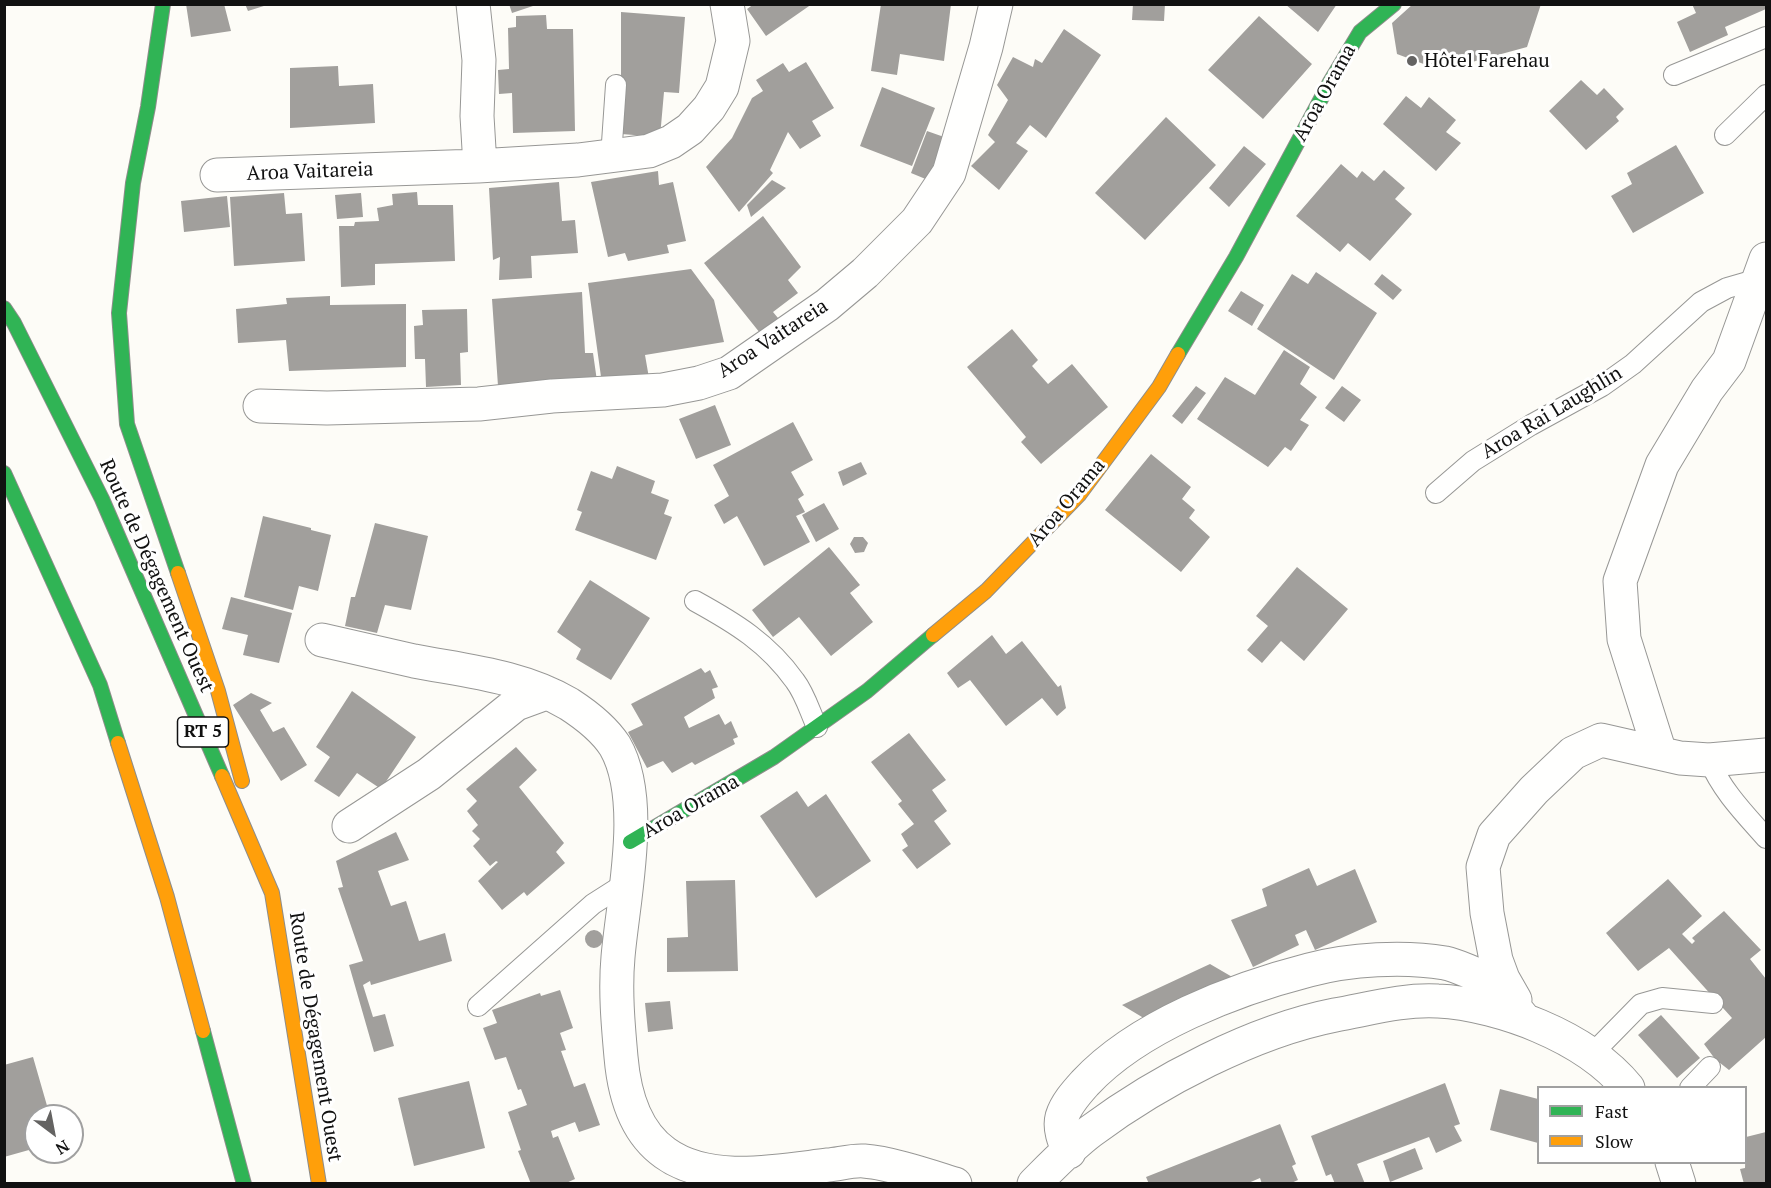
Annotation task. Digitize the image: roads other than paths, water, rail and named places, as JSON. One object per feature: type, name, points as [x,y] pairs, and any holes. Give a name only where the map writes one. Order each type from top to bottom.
[{"type":"main road","points":[[163,4],[148,107],[133,183],[119,313],[127,424],[218,691],[272,893]]},
{"type":"main road","points":[[1362,18],[1394,4]]},
{"type":"main road","name":"Aroa Orama","points":[[630,842],[774,757],[867,691],[986,591],[1079,495],[1158,387],[1236,257],[1362,18]]},
{"type":"main road","name":"Route de Dégagement Ouest","points":[[4,308],[14,323],[102,499],[272,893],[319,1184]]},
{"type":"main road","points":[[4,474],[100,685],[167,897],[244,1184]]},
{"type":"street","points":[[473,4],[479,60],[477,116],[480,166]]},
{"type":"street","name":"Aroa Vaitareia","points":[[217,175],[480,166],[611,157],[648,151],[671,142],[690,129],[709,108],[723,87],[733,41],[727,4]]},
{"type":"street","name":"Aroa Vaitareia","points":[[260,406],[327,408],[479,404],[552,396],[663,390],[699,383],[729,373],[827,305],[866,273],[917,222],[949,173],[987,47],[996,4]]},
{"type":"street","name":"Aroa Rai Laughlin","points":[[1660,753],[1624,639],[1620,581],[1662,465],[1707,390],[1744,346],[1762,269]]},
{"type":"street","name":"Aroa Orama","points":[[322,640],[528,685],[568,704],[595,722],[614,746],[624,770],[630,800],[630,842],[617,961],[618,1020],[623,1078],[635,1116],[647,1137],[666,1154],[689,1165],[749,1174],[864,1161],[956,1184]]},
{"type":"street","points":[[349,826],[429,774],[516,704],[546,693]]},
{"type":"street","points":[[1526,1020],[1503,979],[1496,960],[1487,913],[1483,867],[1494,835],[1517,807],[1573,753],[1601,740],[1680,758],[1708,760],[1767,756]]},
{"type":"street","points":[[1069,1152],[1061,1129],[1062,1116],[1073,1097],[1095,1072],[1134,1043],[1186,1014],[1239,991],[1311,969],[1373,959],[1446,963],[1491,983],[1526,1020]]},
{"type":"street","points":[[1034,1184],[1090,1132],[1193,1067],[1299,1024],[1392,1004],[1439,1000],[1492,1010],[1526,1020],[1560,1035],[1591,1055],[1626,1086]]},
{"type":"street","points":[[1673,1164],[1679,1184]]},
{"type":"lane","points":[[1674,75],[1767,37]]},
{"type":"lane","points":[[611,157],[616,86]]},
{"type":"lane","points":[[1725,135],[1767,95]]},
{"type":"lane","name":"Aroa Rai Laughlin","points":[[1436,493],[1473,461],[1531,425],[1602,386],[1633,364],[1701,302],[1762,269]]},
{"type":"lane","points":[[695,601],[734,622],[768,648],[796,683],[817,727]]},
{"type":"lane","points":[[1708,760],[1727,794],[1767,838]]},
{"type":"lane","points":[[478,1006],[593,904],[626,883]]},
{"type":"lane","points":[[1591,1055],[1641,1004],[1662,998],[1713,1003]]},
{"type":"lane","points":[[1692,1086],[1710,1067]]},
{"type":"place","name":"Hôtel Farehau","points":[[1412,61]]}]
